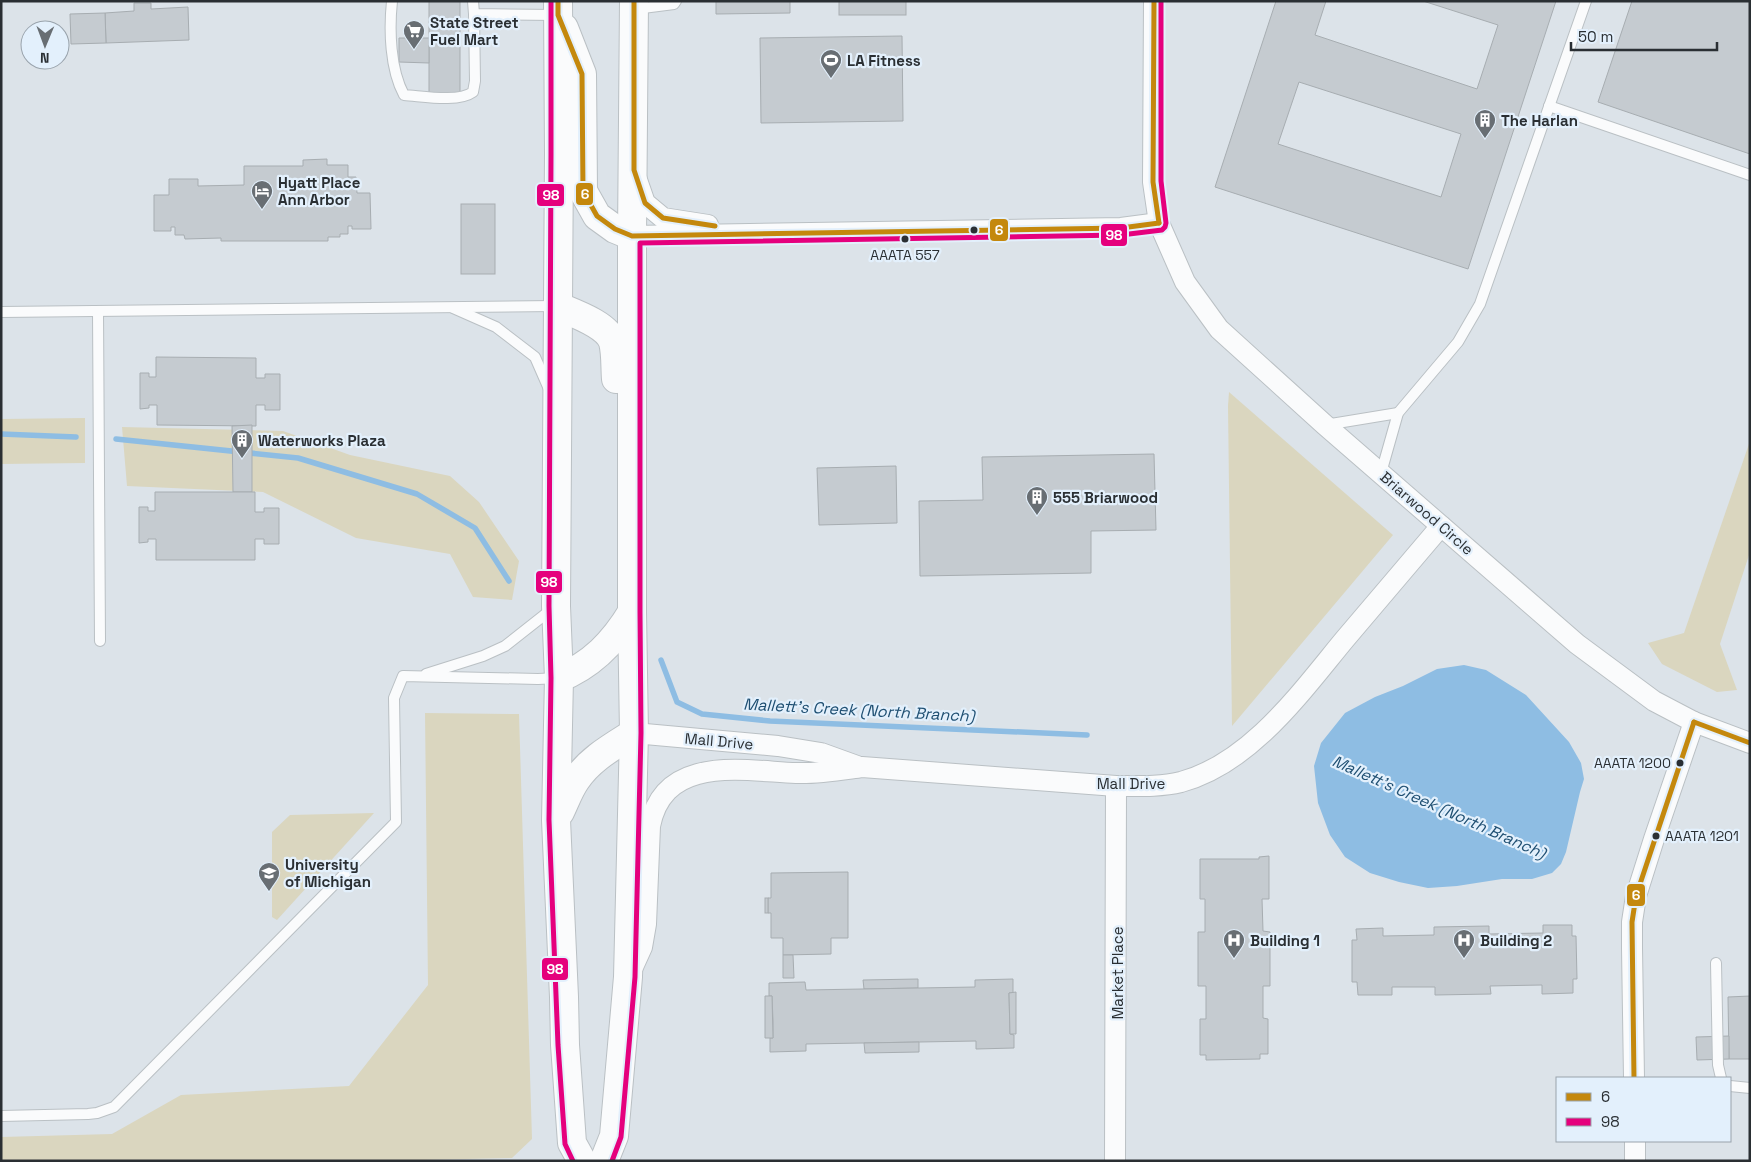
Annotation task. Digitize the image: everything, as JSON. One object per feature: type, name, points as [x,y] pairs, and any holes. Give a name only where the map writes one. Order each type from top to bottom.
[{"type":"main road","points":[[604,1161],[614,1136],[628,977],[634,733],[632,612],[632,236],[634,5]]},
{"type":"main road","points":[[558,8],[582,74],[583,191],[597,216],[615,229],[632,236]]},
{"type":"main road","points":[[558,8],[556,606],[559,678],[556,820],[565,1045],[572,1143],[582,1161]]},
{"type":"main road","points":[[557,306],[589,319],[601,327],[613,342],[619,408],[620,450],[632,521]]},
{"type":"main road","points":[[559,678],[572,673],[602,652],[632,612]]},
{"type":"main road","points":[[556,820],[575,781],[585,769],[596,758],[634,733]]},
{"type":"street","name":"Briarwood Circle","points":[[1154,1],[1153,182],[1159,223],[1185,282],[1219,329],[1325,425],[1578,644],[1654,701],[1694,722],[1750,743]]},
{"type":"street","points":[[634,170],[646,203],[663,218],[757,233]]},
{"type":"street","points":[[632,236],[1121,228],[1159,223]]},
{"type":"street","name":"Mall Drive","points":[[628,977],[642,947],[646,924],[652,816],[656,805],[675,784],[688,777],[716,770],[798,773],[862,768],[1116,786],[1159,786],[1182,782],[1215,768],[1246,748],[1287,709],[1441,526]]},
{"type":"street","points":[[1634,1077],[1632,922],[1636,896],[1694,722]]},
{"type":"street","name":"Mall Drive","points":[[634,733],[778,746],[820,754],[862,768]]},
{"type":"street","name":"Market Place","points":[[1115,1161],[1116,786]]},
{"type":"street","points":[[1635,1142],[1635,1161]]},
{"type":"lane","points":[[392,1],[391,52],[404,95],[442,98],[467,97],[473,92],[475,80],[473,1]]},
{"type":"lane","points":[[634,5],[674,4],[676,1]]},
{"type":"lane","points":[[1381,473],[1398,413],[1458,342],[1480,304],[1586,1]]},
{"type":"lane","points":[[474,14],[558,8]]},
{"type":"lane","points":[[1549,106],[1750,175]]},
{"type":"lane","points":[[450,306],[496,328],[535,357],[557,407]]},
{"type":"lane","points":[[1,312],[557,306]]},
{"type":"lane","points":[[98,311],[100,641]]},
{"type":"lane","points":[[1325,425],[1398,413]]},
{"type":"lane","points":[[418,677],[483,656],[504,646],[556,606]]},
{"type":"lane","points":[[1,1116],[88,1114],[106,1111],[114,1107],[396,822],[394,698],[403,676],[559,678]]},
{"type":"lane","points":[[1716,963],[1718,1065],[1721,1077]]},
{"type":"lane","points":[[1731,1086],[1750,1088]]},
{"type":"shaded area","points":[[1229,392],[1393,535],[1232,726],[1228,406]]},
{"type":"shaded area","points":[[85,418],[85,463],[1,464],[1,419]]},
{"type":"shaded area","points":[[122,427],[283,431],[350,455],[450,476],[479,502],[519,561],[512,600],[473,597],[450,554],[356,538],[263,492],[127,486]]},
{"type":"shaded area","points":[[1750,441],[1750,552],[1720,644],[1737,690],[1717,692],[1662,664],[1648,643],[1684,633]]},
{"type":"shaded area","points":[[425,713],[519,714],[532,1139],[512,1158],[380,1161],[1,1161],[1,1137],[112,1134],[181,1095],[349,1086],[428,985]]},
{"type":"shaded area","points":[[374,813],[277,920],[272,917],[272,832],[290,815]]},
{"type":"water","points":[[1464,665],[1486,670],[1526,695],[1569,742],[1581,763],[1584,779],[1566,852],[1561,864],[1552,873],[1532,879],[1502,879],[1457,886],[1428,888],[1370,873],[1345,857],[1330,835],[1318,803],[1314,766],[1321,743],[1345,713],[1437,669]]},
{"type":"building","points":[[429,1],[460,1],[460,94],[429,94]]},
{"type":"building","points":[[716,1],[790,1],[790,13],[716,14]]},
{"type":"building","points":[[839,1],[906,1],[906,15],[839,15]]},
{"type":"building","name":"The Harlan","points":[[1276,1],[1326,1],[1315,35],[1477,89],[1498,25],[1423,1],[1556,1],[1468,269],[1215,187]],"holes":[[[1299,82],[1461,134],[1441,197],[1278,144]]]},
{"type":"building","points":[[1632,1],[1750,1],[1750,154],[1598,102]]},
{"type":"building","points":[[134,3],[151,3],[151,9],[188,7],[189,40],[106,43],[105,13],[134,11]]},
{"type":"building","points":[[105,13],[106,43],[71,44],[70,14]]},
{"type":"building","name":"LA Fitness","points":[[902,36],[903,121],[761,123],[760,38]]},
{"type":"building","name":"State Street Fuel Mart","points":[[399,38],[429,38],[429,63],[399,62]]},
{"type":"building","name":"Hyatt Place Ann Arbor","points":[[327,159],[327,165],[348,165],[348,177],[356,177],[357,193],[370,193],[371,229],[352,229],[352,226],[348,226],[348,234],[340,234],[340,237],[328,237],[328,241],[221,241],[221,238],[185,239],[184,235],[175,235],[175,227],[171,227],[171,231],[154,231],[154,195],[169,195],[169,179],[198,179],[198,186],[244,185],[244,166],[303,166],[303,160]]},
{"type":"building","points":[[461,204],[495,204],[495,274],[461,274]]},
{"type":"building","points":[[156,357],[256,358],[256,378],[265,378],[265,374],[280,374],[280,410],[265,410],[265,405],[256,405],[256,426],[157,425],[157,405],[149,405],[149,408],[140,409],[140,373],[149,373],[149,377],[156,377]]},
{"type":"building","name":"Waterworks Plaza","points":[[252,425],[252,492],[233,492],[232,426]]},
{"type":"building","name":"555 Briarwood","points":[[1154,454],[1156,530],[1091,531],[1091,573],[920,576],[919,501],[983,500],[982,457]]},
{"type":"building","points":[[896,466],[897,523],[819,525],[817,468]]},
{"type":"building","points":[[155,492],[255,492],[255,512],[264,512],[264,508],[279,508],[279,544],[264,544],[264,539],[255,539],[255,560],[156,560],[156,539],[148,539],[148,542],[139,543],[139,507],[148,507],[148,511],[155,511]]},
{"type":"building","name":"Building 1","points":[[1269,856],[1269,899],[1262,899],[1263,931],[1270,932],[1270,986],[1263,986],[1263,1018],[1268,1019],[1268,1054],[1260,1054],[1260,1059],[1206,1060],[1206,1055],[1200,1055],[1200,1019],[1206,1019],[1206,986],[1198,986],[1198,932],[1205,932],[1205,899],[1200,899],[1200,859],[1259,859],[1259,857]]},
{"type":"building","points":[[848,872],[848,938],[831,938],[831,954],[783,955],[783,938],[771,938],[771,913],[768,913],[768,898],[771,898],[771,873]]},
{"type":"building","points":[[765,898],[768,898],[768,913],[765,913]]},
{"type":"building","name":"Building 2","points":[[1543,925],[1572,925],[1572,936],[1576,936],[1577,979],[1573,979],[1573,993],[1542,994],[1542,985],[1490,986],[1491,994],[1435,995],[1435,987],[1392,987],[1392,995],[1358,995],[1357,982],[1352,982],[1352,940],[1357,940],[1356,929],[1383,928],[1383,936],[1434,935],[1434,927],[1489,926],[1489,934],[1543,933]]},
{"type":"building","points":[[783,955],[793,955],[794,978],[783,978]]},
{"type":"building","points":[[918,979],[918,988],[864,989],[863,980]]},
{"type":"building","points":[[1013,979],[1013,993],[1009,993],[1010,1034],[1014,1035],[1014,1048],[976,1049],[976,1041],[806,1044],[806,1051],[770,1052],[770,1038],[773,1038],[773,1021],[772,996],[769,996],[769,983],[805,982],[806,990],[975,987],[975,980]]},
{"type":"building","points":[[1016,992],[1016,1034],[1010,1034],[1009,993]]},
{"type":"building","points":[[765,996],[772,996],[773,1038],[765,1038]]},
{"type":"building","points":[[1750,996],[1750,1059],[1729,1059],[1728,997]]},
{"type":"building","points":[[1729,1036],[1729,1059],[1697,1060],[1696,1037]]},
{"type":"building","points":[[919,1042],[919,1052],[865,1053],[864,1043]]},
{"type":"waterway","name":"Mallett's Creek (North Branch)","points":[[1,434],[76,437]]},
{"type":"waterway","name":"Mallett's Creek (North Branch)","points":[[116,439],[298,458],[417,494],[475,528],[509,581]]},
{"type":"waterway","name":"Mallett's Creek (North Branch)","points":[[661,660],[677,702],[702,714],[770,721],[1087,735]]},
{"type":"transit line","name":"98","points":[[551,1],[549,606],[551,678],[549,820],[558,1045],[565,1144],[573,1161]]},
{"type":"transit line","name":"6","points":[[558,1],[558,15],[582,74],[583,191],[597,216],[615,229],[632,236],[1121,228],[1159,223]]},
{"type":"transit line","name":"6","points":[[634,1],[634,170],[645,203],[663,218],[715,226]]},
{"type":"transit line","name":"6","points":[[1154,1],[1153,182],[1159,223]]},
{"type":"transit line","name":"98","points":[[612,1161],[621,1137],[635,977],[641,733],[640,243],[1121,235],[1162,230],[1166,223],[1161,181],[1161,1]]},
{"type":"transit line","name":"6","points":[[1694,722],[1750,743]]},
{"type":"transit line","name":"6","points":[[1634,1077],[1632,922],[1636,896],[1694,722]]},
{"type":"place","name":"State Street Fuel Mart","points":[[414,50]]},
{"type":"place","name":"LA Fitness","points":[[831,79]]},
{"type":"place","name":"The Harlan","points":[[1485,139]]},
{"type":"place","name":"Hyatt Place Ann Arbor","points":[[262,210]]},
{"type":"place","name":"AAATA 557","points":[[905,239]]},
{"type":"place","name":"Waterworks Plaza","points":[[242,459]]},
{"type":"place","name":"555 Briarwood","points":[[1037,516]]},
{"type":"place","name":"AAATA 1200","points":[[1680,763]]},
{"type":"place","name":"AAATA 1201","points":[[1656,836]]},
{"type":"place","name":"University of Michigan","points":[[269,892]]},
{"type":"place","name":"Building 1","points":[[1234,959]]},
{"type":"place","name":"Building 2","points":[[1464,959]]}]
